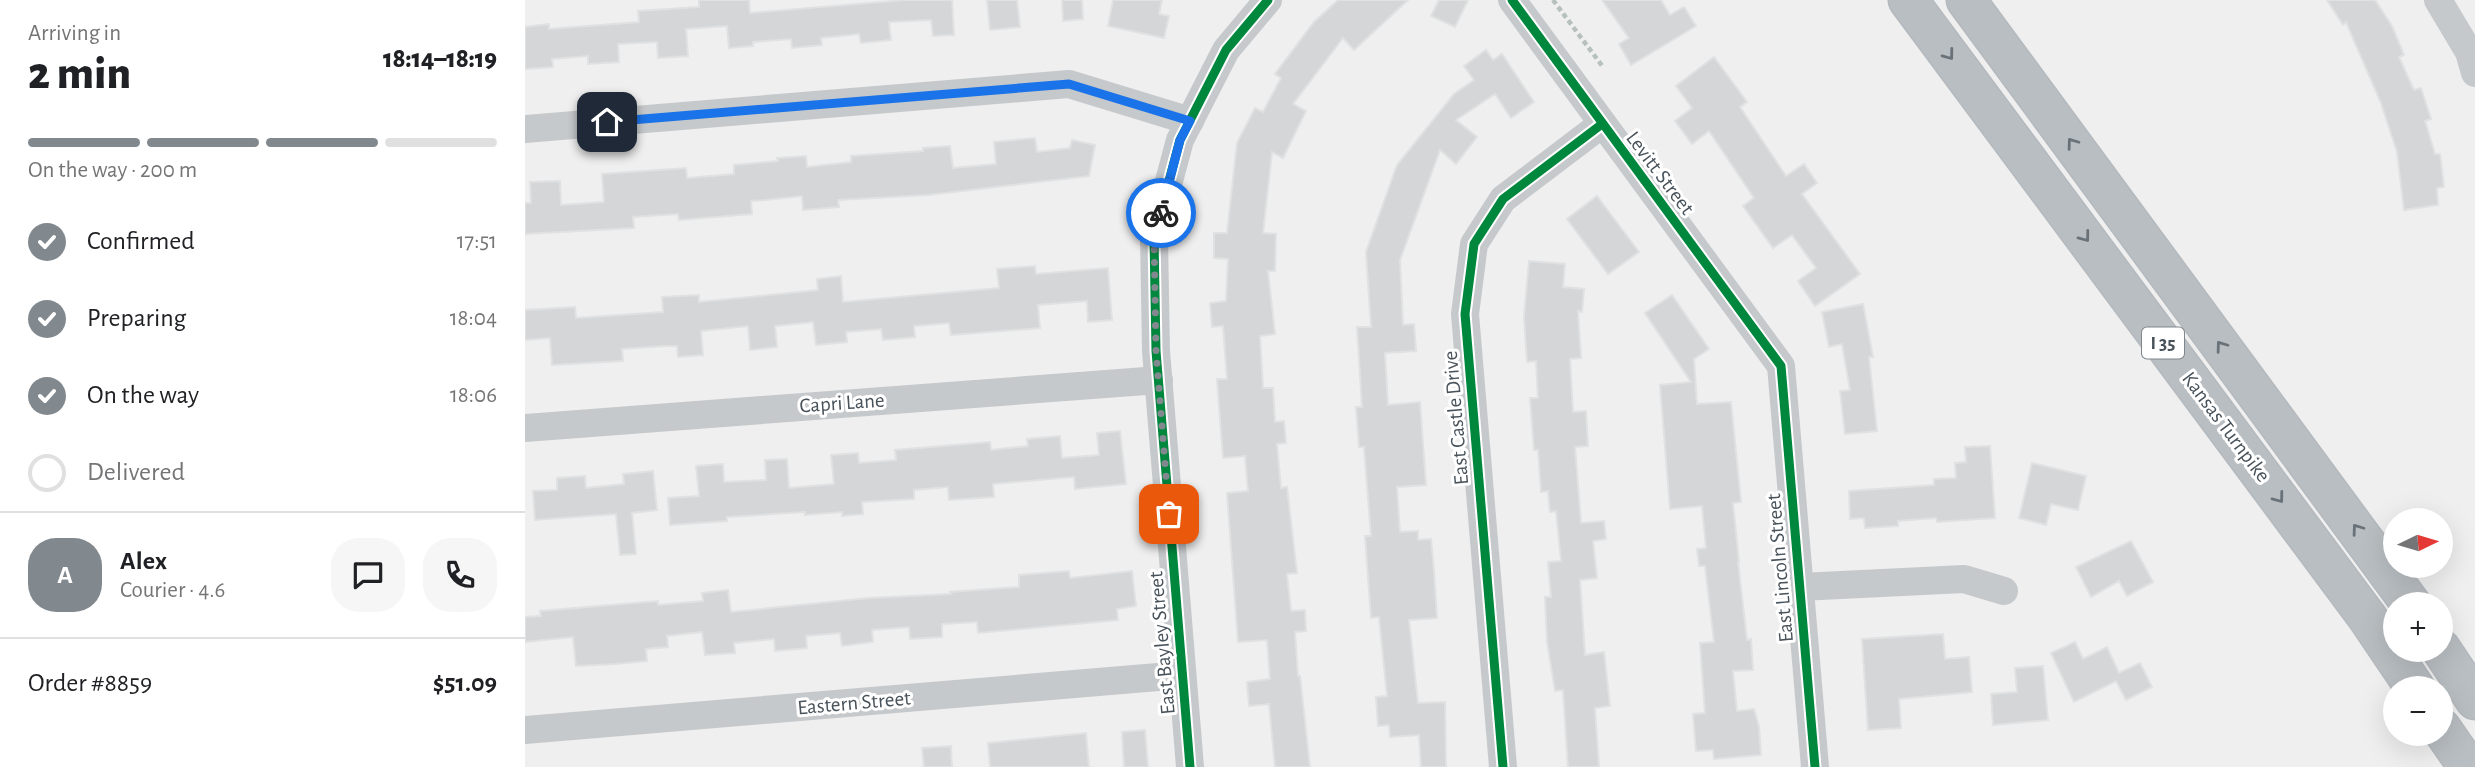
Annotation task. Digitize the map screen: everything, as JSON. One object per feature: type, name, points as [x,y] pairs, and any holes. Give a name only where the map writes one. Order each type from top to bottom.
[{"type":"highway","name":"Kansas Turnpike","points":[[1908,0],[2367,617],[2407,676]]},
{"type":"highway","name":"Kansas Turnpike","points":[[1966,0],[2402,592]]},
{"type":"highway","points":[[2450,662],[2475,700]]},
{"type":"highway","points":[[2453,746],[2467,767]]},
{"type":"street","name":"East Bayley Street","points":[[1190,767],[1159,380],[1154,237],[1180,140],[1226,50],[1268,0]]},
{"type":"street","name":"Levitt Street","points":[[1512,0],[1781,366]]},
{"type":"street","points":[[2438,0],[2469,52],[2475,72]]},
{"type":"street","points":[[525,129],[1069,84],[1190,121]]},
{"type":"street","name":"East Castle Drive","points":[[1503,767],[1465,314],[1474,244],[1503,199],[1602,124]]},
{"type":"street","name":"East Lincoln Street","points":[[1781,366],[1815,767]]},
{"type":"street","name":"Capri Lane","points":[[525,428],[1159,380]]},
{"type":"street","points":[[1800,587],[1964,579],[2004,591]]},
{"type":"street","name":"Eastern Street","points":[[525,730],[1182,675]]},
{"type":"path","points":[[1553,0],[1603,67]]},
{"type":"building","points":[[699,0],[749,0],[750,13],[905,0],[952,0],[954,35],[933,36],[931,20],[889,22],[891,40],[861,43],[859,34],[821,38],[822,45],[792,48],[791,39],[753,42],[753,46],[729,48],[727,26],[686,29],[688,56],[658,58],[657,42],[618,44],[619,62],[588,64],[588,56],[552,59],[553,67],[525,69],[525,27],[549,24],[549,29],[639,22],[638,11],[699,7]]},
{"type":"building","points":[[987,0],[1017,0],[1020,27],[990,30]]},
{"type":"building","points":[[1062,0],[1082,0],[1083,19],[1063,21]]},
{"type":"building","points":[[1113,0],[1162,0],[1159,14],[1169,16],[1164,38],[1108,26]]},
{"type":"building","points":[[1338,0],[1408,0],[1354,50],[1343,38],[1293,104],[1306,111],[1283,158],[1272,152],[1263,233],[1276,234],[1275,271],[1268,271],[1275,334],[1260,336],[1263,388],[1273,388],[1275,422],[1284,421],[1286,443],[1277,444],[1281,488],[1287,487],[1297,573],[1287,574],[1291,611],[1305,610],[1306,631],[1295,632],[1310,767],[1275,767],[1269,704],[1249,706],[1247,682],[1270,679],[1267,640],[1238,642],[1227,493],[1248,491],[1245,456],[1223,458],[1217,379],[1227,379],[1223,326],[1212,327],[1210,303],[1226,301],[1228,259],[1214,258],[1214,233],[1227,233],[1237,143],[1255,108],[1263,112],[1281,78],[1275,74],[1314,22]]},
{"type":"building","points":[[1439,0],[1468,0],[1455,27],[1431,16]]},
{"type":"building","points":[[1602,0],[1661,0],[1670,15],[1684,7],[1696,26],[1631,65],[1619,44],[1629,38]]},
{"type":"building","points":[[2327,0],[2375,0],[2392,26],[2404,55],[2399,57],[2414,90],[2421,88],[2431,119],[2425,121],[2435,154],[2440,154],[2444,187],[2437,188],[2438,205],[2404,210],[2397,152],[2381,103],[2346,22],[2343,25]]},
{"type":"building","points":[[1486,50],[1493,60],[1502,54],[1534,102],[1511,118],[1495,94],[1456,120],[1477,137],[1456,164],[1440,150],[1400,260],[1403,325],[1414,324],[1416,351],[1385,353],[1388,405],[1420,402],[1426,485],[1397,487],[1400,532],[1418,531],[1418,540],[1431,539],[1437,618],[1409,620],[1418,703],[1445,702],[1446,767],[1421,767],[1419,735],[1390,737],[1389,725],[1378,726],[1376,697],[1387,696],[1379,617],[1371,618],[1365,536],[1371,536],[1364,447],[1359,447],[1356,407],[1362,407],[1357,327],[1371,327],[1366,252],[1397,165],[1454,94],[1474,80],[1464,66]]},
{"type":"building","points":[[1714,57],[1747,102],[1740,107],[1786,176],[1804,164],[1817,183],[1802,194],[1860,274],[1815,306],[1798,281],[1816,268],[1792,235],[1773,248],[1743,206],[1754,198],[1709,131],[1692,144],[1675,121],[1692,108],[1676,86]]},
{"type":"building","points":[[1035,138],[1037,152],[1070,148],[1072,140],[1095,145],[1089,176],[928,195],[838,200],[839,207],[803,210],[802,196],[751,201],[752,214],[679,220],[678,214],[633,217],[634,228],[525,234],[525,203],[531,203],[530,182],[560,181],[561,205],[604,202],[602,174],[686,168],[687,178],[734,174],[734,165],[778,161],[777,158],[806,156],[807,167],[851,162],[851,156],[923,151],[923,148],[950,146],[953,168],[996,164],[994,142]]},
{"type":"building","points":[[1597,196],[1639,252],[1608,274],[1567,219]]},
{"type":"building","points":[[1529,261],[1565,264],[1563,287],[1584,289],[1582,312],[1578,311],[1581,358],[1570,359],[1573,412],[1586,411],[1588,446],[1575,447],[1581,523],[1604,521],[1606,539],[1593,541],[1597,578],[1580,580],[1585,655],[1604,652],[1610,706],[1595,708],[1599,767],[1568,767],[1563,690],[1555,691],[1547,642],[1545,597],[1551,597],[1548,562],[1561,561],[1556,511],[1550,512],[1548,491],[1541,492],[1538,450],[1534,450],[1530,398],[1538,398],[1536,361],[1527,362],[1524,317]]},
{"type":"building","points":[[1035,266],[1036,274],[1108,268],[1112,320],[1088,322],[1087,301],[1038,305],[1040,328],[951,335],[949,323],[914,326],[915,337],[883,340],[881,329],[846,332],[847,342],[816,345],[813,322],[775,326],[777,347],[750,350],[748,326],[701,331],[703,355],[678,357],[677,346],[665,346],[622,349],[623,361],[552,365],[550,338],[525,340],[525,310],[575,307],[576,318],[663,312],[662,297],[699,295],[699,302],[818,290],[817,279],[841,276],[843,302],[999,288],[997,269]]},
{"type":"building","points":[[1672,295],[1709,349],[1694,359],[1697,404],[1731,402],[1741,502],[1733,503],[1747,640],[1751,639],[1753,670],[1733,671],[1737,711],[1754,709],[1759,727],[1761,755],[1714,759],[1713,750],[1696,751],[1693,714],[1705,713],[1700,643],[1714,642],[1705,566],[1699,566],[1697,549],[1706,548],[1702,506],[1670,509],[1660,385],[1691,382],[1645,313]]},
{"type":"building","points":[[1863,304],[1873,357],[1869,357],[1877,431],[1845,434],[1840,391],[1850,390],[1842,344],[1829,347],[1822,312]]},
{"type":"building","points":[[1120,431],[1126,484],[1075,489],[1074,477],[993,484],[994,497],[949,500],[948,487],[914,490],[914,499],[862,502],[863,514],[842,516],[842,512],[805,515],[805,512],[727,517],[727,521],[670,525],[668,498],[699,496],[696,466],[723,464],[724,482],[766,480],[765,460],[787,459],[789,488],[834,484],[831,455],[858,453],[859,463],[896,460],[895,450],[990,442],[991,450],[1028,446],[1027,439],[1060,436],[1062,458],[1099,455],[1097,433]]},
{"type":"building","points":[[1990,446],[1995,518],[1937,522],[1936,518],[1898,521],[1898,526],[1865,528],[1864,518],[1850,519],[1849,491],[1934,485],[1934,479],[1956,478],[1955,463],[1966,462],[1965,447]]},
{"type":"building","points":[[2032,463],[2086,476],[2078,510],[2051,504],[2046,525],[2019,518]]},
{"type":"building","points":[[653,471],[657,510],[632,513],[636,554],[620,555],[616,514],[535,520],[533,491],[557,490],[557,478],[585,476],[586,488],[624,484],[623,474]]},
{"type":"building","points":[[2131,541],[2153,582],[2127,596],[2119,581],[2091,597],[2076,567]]},
{"type":"building","points":[[1069,571],[1070,578],[1132,571],[1136,606],[1117,609],[1118,620],[978,633],[977,622],[942,624],[942,637],[910,639],[909,627],[872,630],[873,642],[842,646],[840,633],[806,636],[807,648],[775,651],[774,639],[734,643],[735,653],[705,655],[702,632],[667,636],[668,647],[646,649],[647,661],[615,664],[576,666],[573,637],[525,642],[525,617],[541,616],[540,611],[658,601],[658,605],[703,601],[702,593],[728,590],[731,612],[1019,587],[1019,575]]},
{"type":"building","points":[[1943,634],[1945,659],[1969,657],[1972,692],[1899,699],[1901,728],[1868,730],[1862,639]]},
{"type":"building","points":[[2075,642],[2083,659],[2107,647],[2119,673],[2140,663],[2152,687],[2126,700],[2116,681],[2074,702],[2051,653]]},
{"type":"building","points":[[2043,666],[2048,720],[1993,725],[1991,694],[2017,692],[2015,668]]},
{"type":"building","points":[[1145,730],[1148,767],[1124,767],[1122,732]]},
{"type":"building","points":[[1086,733],[1089,767],[990,767],[988,743]]},
{"type":"building","points":[[951,746],[952,767],[924,767],[922,748]]},
{"type":"cycle path","points":[[1190,767],[1156,351],[1154,237],[1180,140],[1226,50],[1268,0]]},
{"type":"cycle path","points":[[1512,0],[1781,366],[1815,767]]},
{"type":"cycle path","points":[[1503,767],[1465,314],[1474,244],[1503,199],[1602,124]]},
{"type":"way so far","points":[[1161,213],[1154,237],[1156,351],[1169,514]]},
{"type":"route","points":[[607,122],[1069,84],[1190,121],[1180,140],[1161,213]]}]
